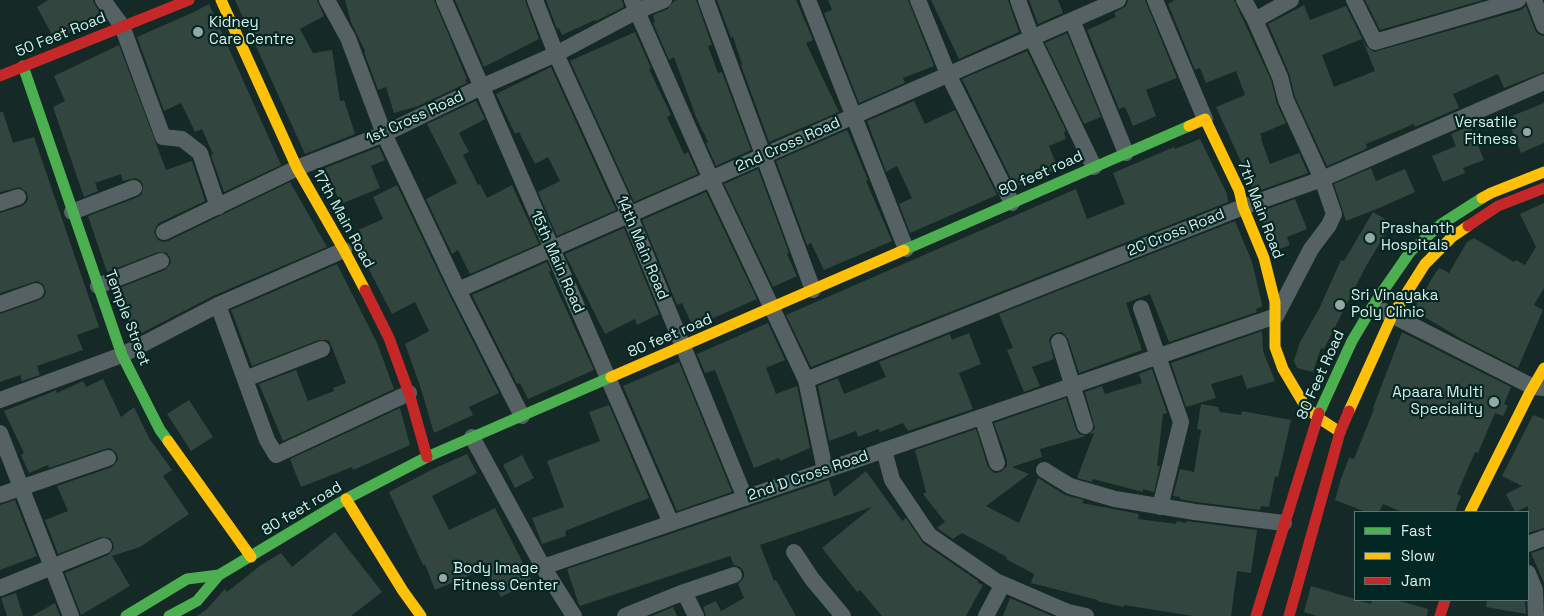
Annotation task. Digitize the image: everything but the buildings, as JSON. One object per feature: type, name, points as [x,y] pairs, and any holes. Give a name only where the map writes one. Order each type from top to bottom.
[{"type":"street","points":[[103,0],[122,26],[163,136],[182,139],[200,153],[218,207]]},
{"type":"street","name":"50 Feet Road","points":[[0,76],[189,0]]},
{"type":"street","name":"17th Main Road","points":[[221,0],[297,168],[344,250],[389,338],[409,393],[427,457]]},
{"type":"street","points":[[327,0],[348,38],[384,134],[458,290],[522,416]]},
{"type":"street","name":"15th Main Road","points":[[444,0],[671,523]]},
{"type":"street","name":"14th Main Road","points":[[535,0],[556,54],[629,214],[745,498]]},
{"type":"street","name":"1st Cross Road","points":[[164,232],[297,168],[384,134],[481,87],[556,54],[635,6],[664,0]]},
{"type":"street","points":[[706,0],[813,290]]},
{"type":"street","points":[[808,0],[906,249]]},
{"type":"street","points":[[918,0],[948,74],[1012,203]]},
{"type":"street","points":[[1018,0],[1032,38],[1094,167]]},
{"type":"street","name":"2nd Cross Road","points":[[458,290],[1118,0]]},
{"type":"street","points":[[1155,0],[1205,119]]},
{"type":"street","points":[[1244,0],[1280,77],[1286,100],[1322,179],[1334,214],[1329,225],[1311,249],[1276,316]]},
{"type":"street","points":[[1255,20],[1292,0]]},
{"type":"street","points":[[1354,0],[1375,42],[1518,0]]},
{"type":"street","points":[[1534,0],[1544,26]]},
{"type":"street","points":[[635,6],[711,179],[806,380],[824,470]]},
{"type":"street","points":[[1072,20],[1126,153]]},
{"type":"street","name":"Temple Street","points":[[23,66],[122,355],[160,430],[251,557]]},
{"type":"street","name":"2C Cross Road","points":[[806,380],[1243,207],[1322,179],[1544,82]]},
{"type":"street","name":"80 feet road","points":[[169,616],[197,602],[220,575],[346,499],[427,457],[1205,119]]},
{"type":"street","name":"7th Main Road","points":[[1205,119],[1239,190],[1243,207],[1264,258],[1276,302],[1275,347],[1283,369],[1305,406],[1317,417],[1340,432]]},
{"type":"street","name":"80 Feet Road","points":[[1256,616],[1317,417],[1352,340],[1374,304],[1410,252],[1440,225],[1491,193],[1544,172]]},
{"type":"street","points":[[72,212],[134,188]]},
{"type":"street","points":[[1290,616],[1340,432],[1392,316],[1425,264],[1452,237],[1498,206],[1544,188]]},
{"type":"street","points":[[0,203],[18,197]]},
{"type":"street","points":[[1440,225],[1452,237]]},
{"type":"street","points":[[0,400],[122,355],[218,304],[344,250]]},
{"type":"street","points":[[98,286],[161,261]]},
{"type":"street","points":[[0,304],[36,291]]},
{"type":"street","points":[[218,304],[267,440],[276,455],[409,393]]},
{"type":"street","points":[[1374,304],[1392,316],[1539,387]]},
{"type":"street","points":[[1141,308],[1181,422],[1160,506]]},
{"type":"street","name":"2nd D Cross Road","points":[[543,567],[1276,316]]},
{"type":"street","points":[[1059,342],[1085,426]]},
{"type":"street","points":[[244,379],[322,349]]},
{"type":"street","points":[[1470,511],[1539,387],[1544,368]]},
{"type":"street","points":[[982,417],[996,463]]},
{"type":"street","points":[[0,433],[71,616]]},
{"type":"street","points":[[472,437],[543,567],[574,616]]},
{"type":"street","points":[[884,450],[892,480],[929,535],[996,581],[1068,612],[1086,616]]},
{"type":"street","points":[[0,495],[108,458]]},
{"type":"street","points":[[1044,470],[1070,486],[1115,498],[1195,512],[1284,523]]},
{"type":"street","points":[[346,499],[403,591],[421,616]]},
{"type":"street","points":[[1529,544],[1544,538]]},
{"type":"street","points":[[0,588],[104,546]]},
{"type":"street","points":[[794,552],[812,579],[843,616]]},
{"type":"street","points":[[126,616],[187,580],[220,575]]},
{"type":"street","points":[[625,616],[684,592],[734,575]]},
{"type":"street","points":[[1529,575],[1535,590],[1536,616]]},
{"type":"street","points":[[986,616],[1003,584]]},
{"type":"street","points":[[684,592],[696,616]]},
{"type":"street","points":[[1440,616],[1445,601]]},
{"type":"traffic: fast","points":[[23,66],[122,355],[160,430],[168,441]]},
{"type":"traffic: fast","points":[[904,250],[1189,126]]},
{"type":"traffic: fast","points":[[1319,413],[1352,341],[1374,304],[1410,252],[1440,225],[1482,198]]},
{"type":"traffic: fast","points":[[169,616],[197,601],[219,575],[346,499],[427,457],[611,377]]},
{"type":"traffic: fast","points":[[126,616],[187,579],[219,575]]},
{"type":"traffic: slow","points":[[221,0],[297,168],[365,290]]},
{"type":"traffic: slow","points":[[1189,126],[1205,119],[1239,190],[1243,207],[1264,258],[1275,302],[1275,347],[1283,369],[1305,406],[1317,417],[1340,432]]},
{"type":"traffic: slow","points":[[1482,198],[1544,172]]},
{"type":"traffic: slow","points":[[1349,411],[1392,316],[1425,264],[1452,237],[1468,226]]},
{"type":"traffic: slow","points":[[611,377],[904,250]]},
{"type":"traffic: slow","points":[[1470,511],[1544,368]]},
{"type":"traffic: slow","points":[[168,441],[251,557]]},
{"type":"traffic: slow","points":[[346,499],[403,591],[421,616]]},
{"type":"traffic: jam","points":[[0,76],[189,0]]},
{"type":"traffic: jam","points":[[1468,226],[1498,206],[1544,188]]},
{"type":"traffic: jam","points":[[365,290],[389,338],[409,393],[427,457]]},
{"type":"traffic: jam","points":[[1289,616],[1340,432],[1349,411]]},
{"type":"traffic: jam","points":[[1256,616],[1319,413]]},
{"type":"traffic: jam","points":[[1440,616],[1445,601]]},
{"type":"place","name":"Kidney Care Centre","points":[[198,32]]},
{"type":"place","name":"Versatile Fitness","points":[[1527,132]]},
{"type":"place","name":"Prashanth Hospitals","points":[[1370,238]]},
{"type":"place","name":"Sri Vinayaka Poly Clinic","points":[[1340,305]]},
{"type":"place","name":"Apaara Multi Speciality","points":[[1494,402]]},
{"type":"place","name":"Body Image Fitness Center","points":[[443,578]]}]
